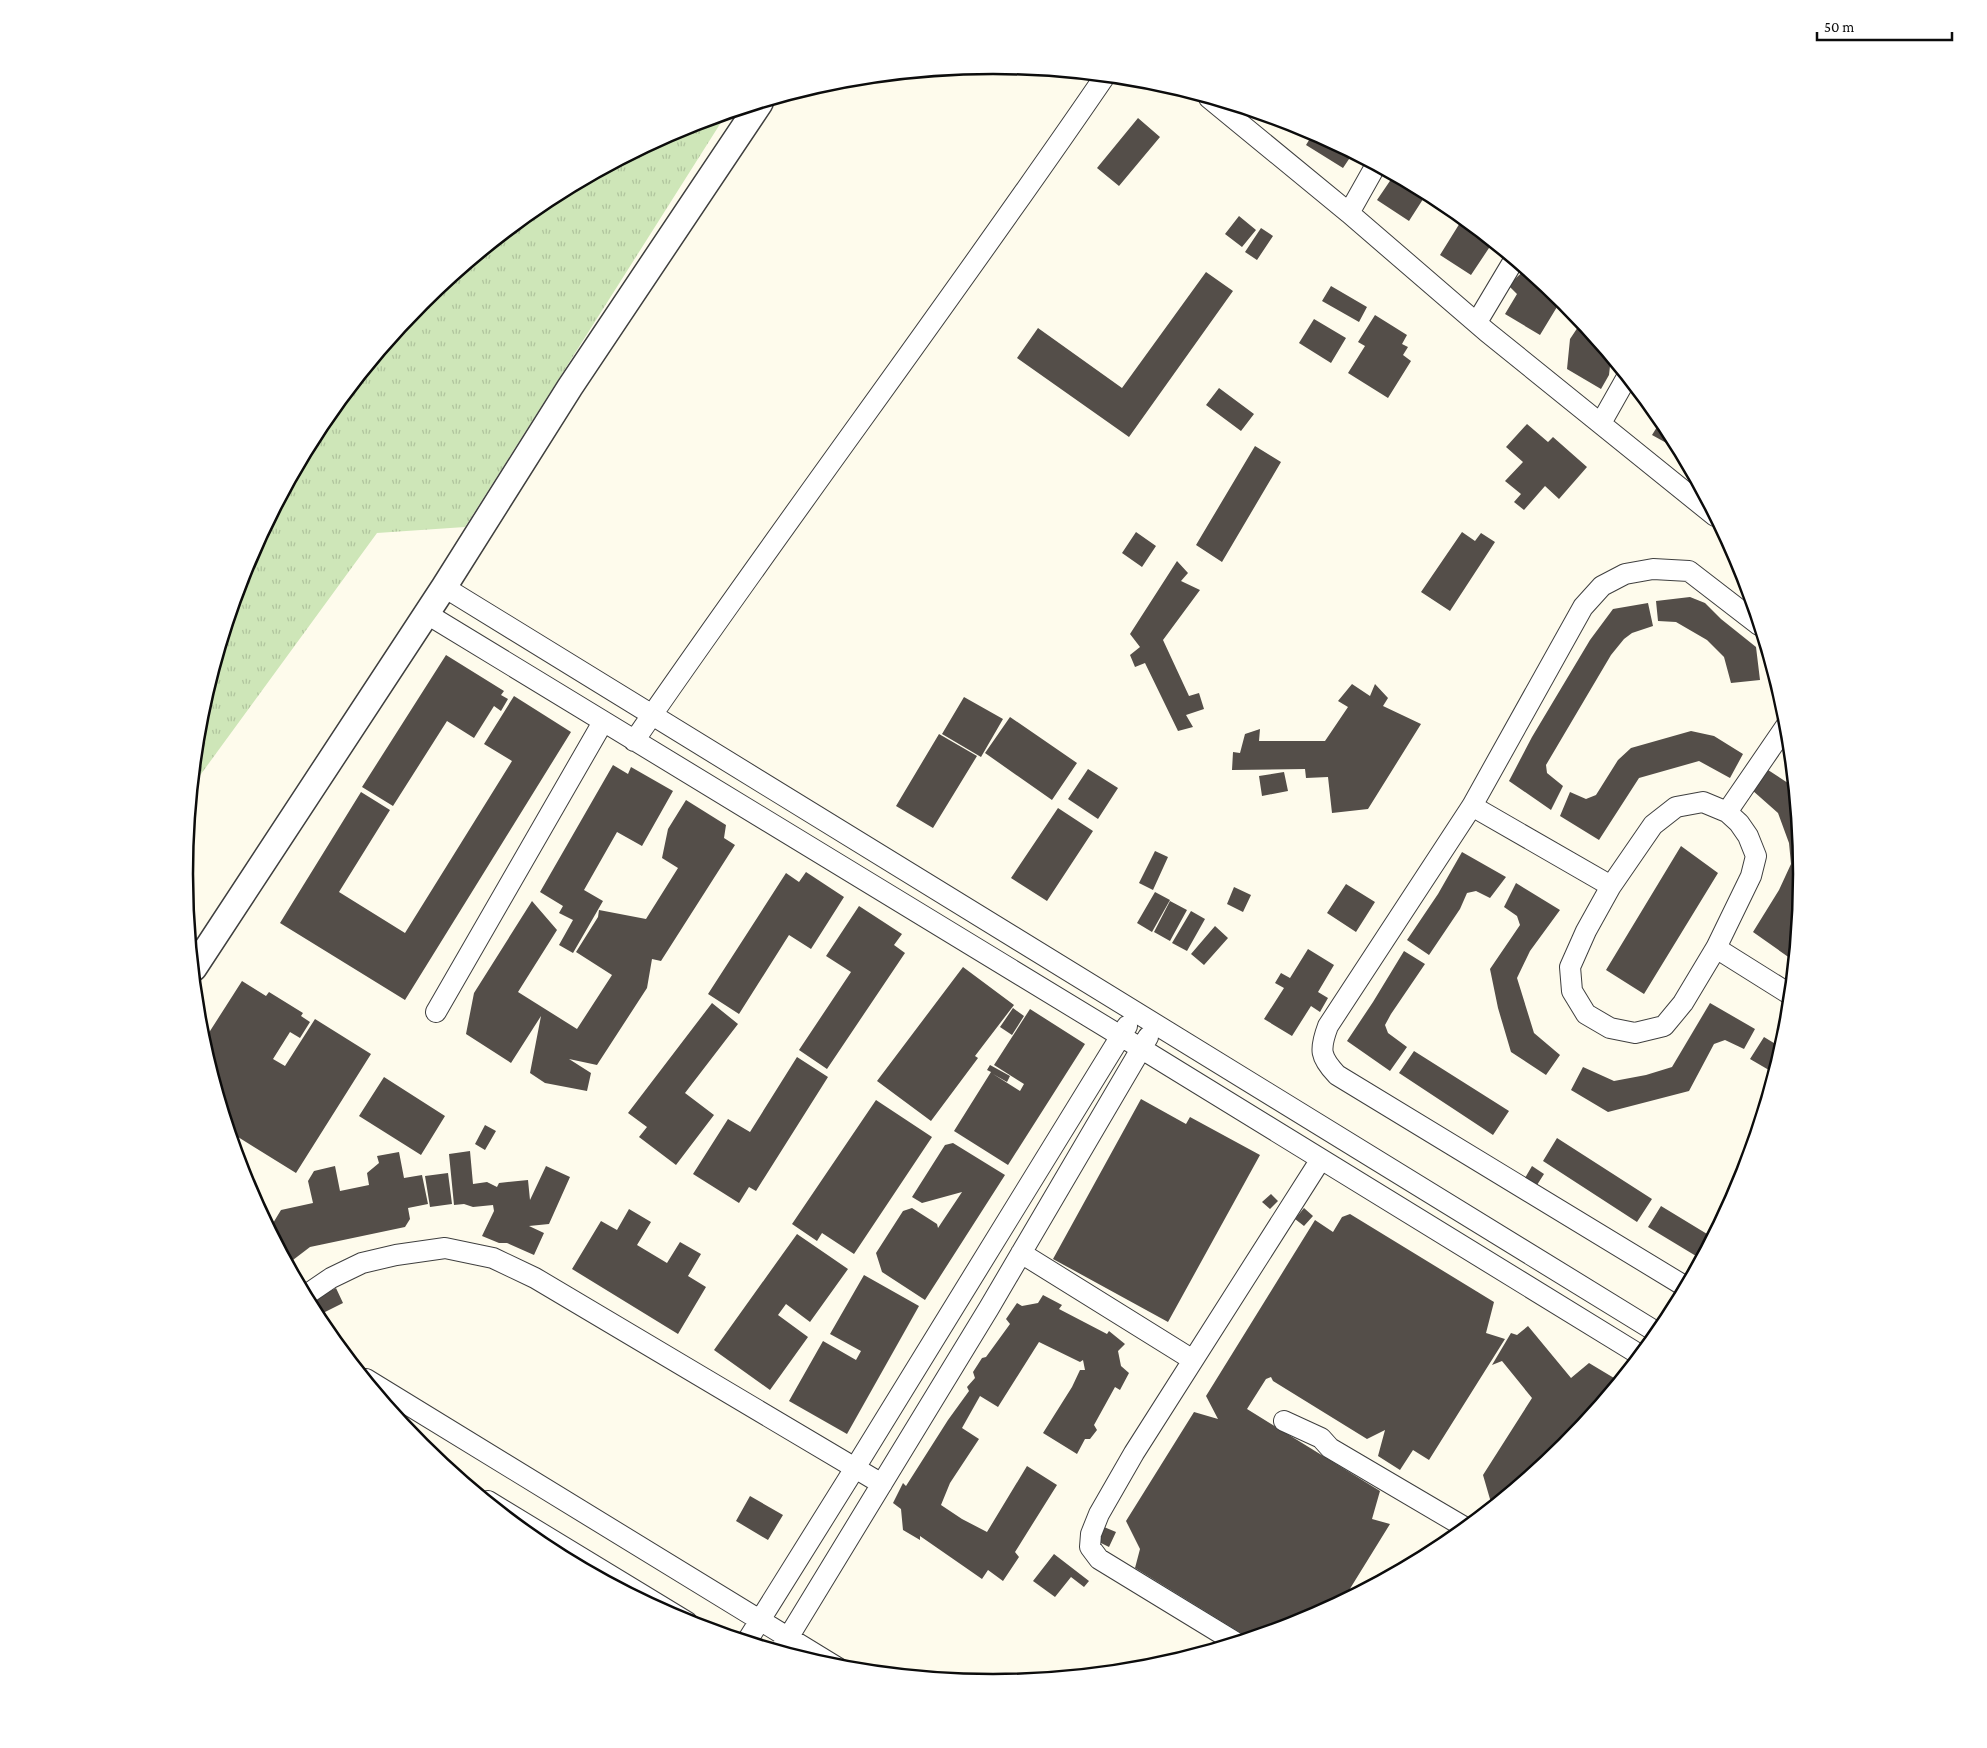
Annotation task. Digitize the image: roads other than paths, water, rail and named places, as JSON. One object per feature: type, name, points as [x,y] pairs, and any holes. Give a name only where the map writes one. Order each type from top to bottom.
[{"type":"street","points":[[634,741],[718,619],[1042,168],[1100,81]]},
{"type":"street","points":[[1220,107],[1477,322],[1704,507]]},
{"type":"street","points":[[198,961],[444,588],[570,388],[756,110]]},
{"type":"street","points":[[1348,214],[1373,170]]},
{"type":"street","points":[[1477,322],[1512,264]]},
{"type":"street","points":[[1602,423],[1624,382]]},
{"type":"street","points":[[1681,1284],[1337,1075],[1327,1064],[1322,1053],[1323,1040],[1328,1026],[1472,806],[1583,607],[1602,586],[1625,574],[1653,569],[1689,571],[1752,620]]},
{"type":"street","points":[[444,588],[1156,1023],[1652,1329]]},
{"type":"street","points":[[427,614],[1142,1049],[1635,1352]]},
{"type":"street","points":[[436,1012],[603,722]]},
{"type":"street","points":[[1727,812],[1781,734]]},
{"type":"street","points":[[1704,802],[1727,812],[1739,823],[1748,836],[1756,856],[1751,876],[1716,948],[1683,1003],[1664,1026],[1635,1034],[1610,1028],[1586,1014],[1572,992],[1570,967],[1586,931],[1611,886],[1653,825],[1676,806],[1704,802]]},
{"type":"street","points":[[1472,806],[1611,886]]},
{"type":"street","points":[[1716,948],[1785,992]]},
{"type":"street","points":[[750,1636],[1136,1011]]},
{"type":"street","points":[[784,1643],[849,1541],[1156,1023]]},
{"type":"street","points":[[1230,1638],[1099,1559],[1090,1547],[1091,1534],[1099,1514],[1134,1453],[1321,1159]]},
{"type":"street","points":[[311,1292],[331,1278],[354,1267],[396,1255],[445,1248],[493,1258],[535,1278],[882,1484]]},
{"type":"street","points":[[1021,1253],[1193,1360]]},
{"type":"street","points":[[381,1388],[761,1621],[784,1643],[800,1650]]},
{"type":"street","points":[[1284,1421],[1321,1438],[1330,1448],[1459,1524]]},
{"type":"street","points":[[539,1532],[621,1582]]}]
